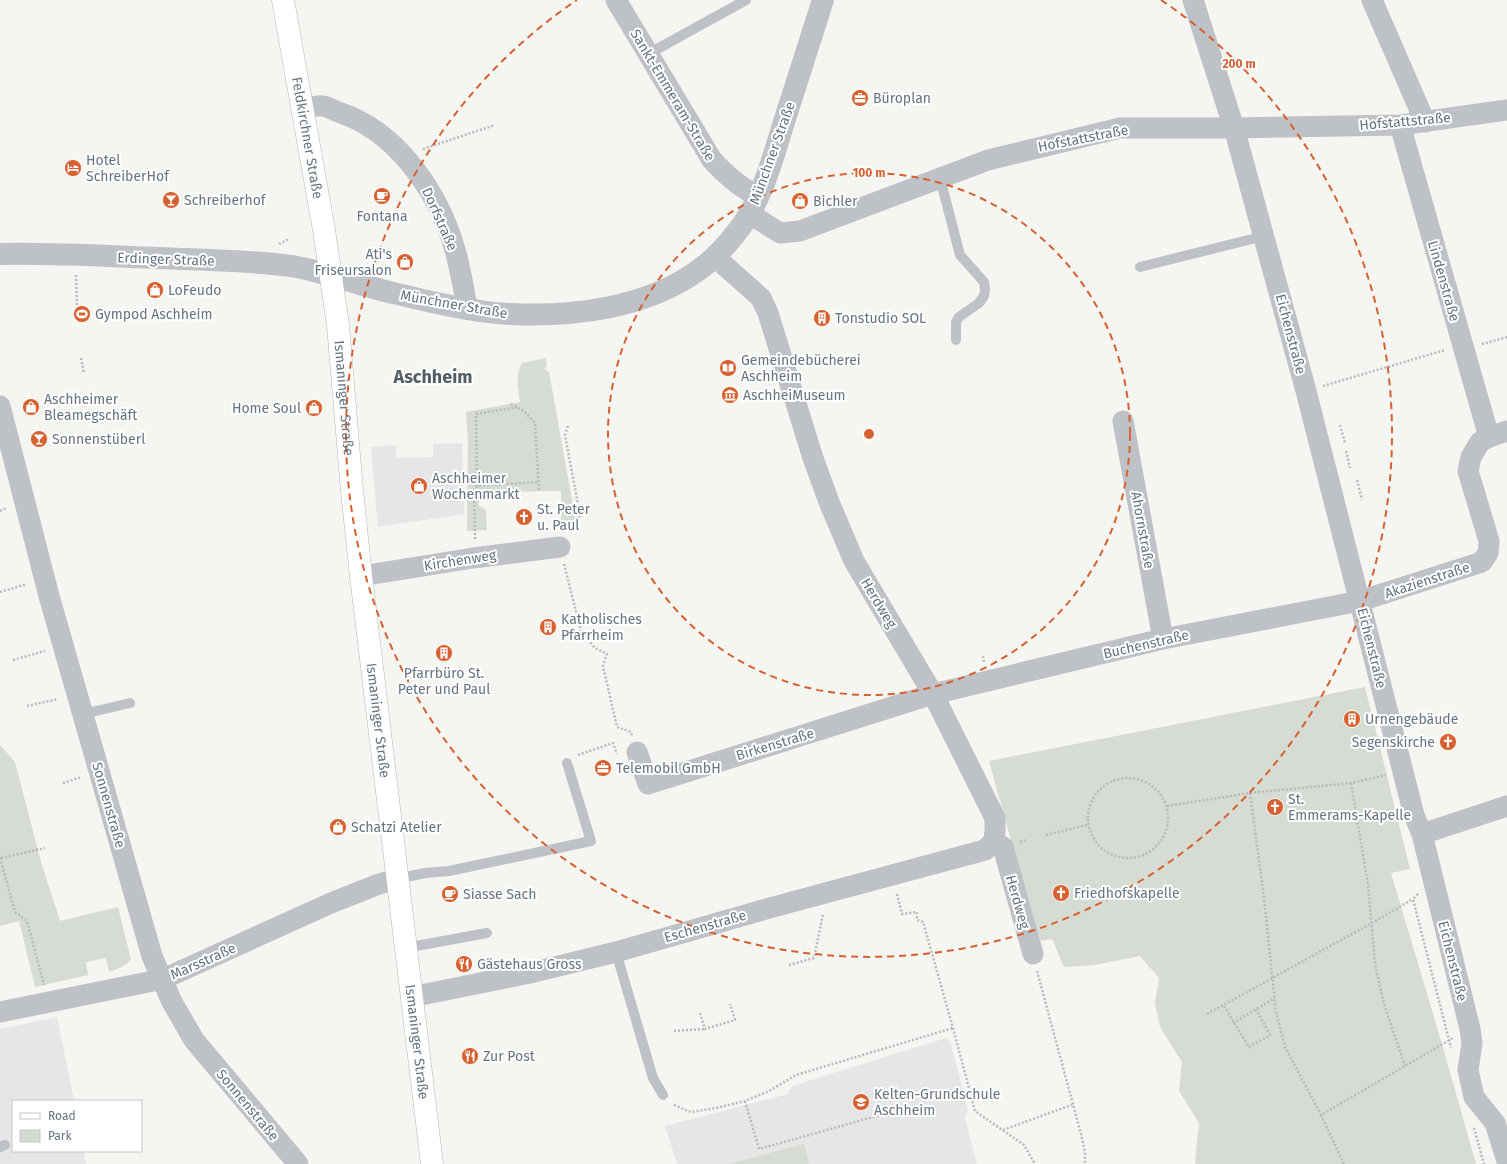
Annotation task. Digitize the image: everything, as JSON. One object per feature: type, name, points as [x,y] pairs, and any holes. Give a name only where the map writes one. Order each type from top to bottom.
[{"type":"main road","name":"Feldkirchner Straße","points":[[283,0],[332,276]]},
{"type":"main road","name":"Ismaninger Straße","points":[[332,276],[340,342],[352,491],[361,576],[432,1164]]},
{"type":"street","name":"Sankt-Emmeram-Straße","points":[[616,0],[712,160],[726,174],[750,192],[754,205]]},
{"type":"street","name":"Münchner Straße","points":[[332,276],[390,292],[467,308],[508,314],[551,315],[610,307],[642,298],[674,285],[699,270],[715,257],[735,235],[754,205],[773,157],[823,0]]},
{"type":"street","name":"Eichenstraße","points":[[1193,0],[1234,128],[1264,236],[1306,391],[1402,770],[1414,815],[1422,834],[1470,1028],[1472,1043],[1468,1070],[1474,1097],[1495,1123],[1507,1161]]},
{"type":"street","points":[[1372,0],[1424,122]]},
{"type":"street","name":"Dorfstraße","points":[[302,109],[323,106],[357,118],[382,135],[406,158],[431,193],[450,236],[462,276],[467,308]]},
{"type":"street","name":"Hofstattstraße","points":[[754,205],[780,233],[800,231],[988,160],[1120,128],[1234,128],[1400,125],[1507,110]]},
{"type":"street","name":"Lindenstraße","points":[[1400,125],[1463,349],[1498,434]]},
{"type":"street","name":"Erdinger Straße","points":[[0,254],[76,255],[270,264],[306,269],[332,276]]},
{"type":"street","name":"Herdweg","points":[[715,257],[761,298],[768,313],[813,458],[829,502],[854,561],[933,694],[995,818],[994,841],[1003,847],[1033,954]]},
{"type":"street","name":"Sonnenstraße","points":[[0,406],[76,695],[83,714],[152,956],[172,1002],[194,1040],[298,1164]]},
{"type":"street","name":"Ahornstraße","points":[[1123,421],[1163,639]]},
{"type":"street","name":"Akazienstraße","points":[[1360,601],[1482,562],[1488,553],[1489,541],[1468,471],[1471,457],[1480,442],[1498,434]]},
{"type":"street","name":"Kirchenweg","points":[[361,576],[473,558],[560,547]]},
{"type":"street","name":"Buchenstraße","points":[[933,694],[1163,639],[1360,601]]},
{"type":"street","name":"Birkenstraße","points":[[637,752],[648,784],[933,694]]},
{"type":"street","points":[[1422,834],[1507,806]]},
{"type":"street","name":"Eschenstraße","points":[[411,997],[530,973],[616,952],[891,874],[985,850],[994,841]]},
{"type":"street","name":"Marsstraße","points":[[0,1012],[163,979],[337,901],[379,884],[397,879]]},
{"type":"lane","points":[[648,54],[746,0]]},
{"type":"lane","points":[[940,178],[960,255],[984,282],[985,290],[984,296],[979,303],[959,317],[956,322],[956,340]]},
{"type":"lane","points":[[1140,267],[1264,236]]},
{"type":"lane","points":[[83,714],[130,702]]},
{"type":"lane","points":[[397,879],[591,841],[567,763]]},
{"type":"lane","points":[[405,948],[487,933]]},
{"type":"lane","points":[[616,952],[652,1078],[663,1095]]},
{"type":"path","points":[[433,146],[495,125]]},
{"type":"path","points":[[76,255],[78,306]]},
{"type":"path","points":[[1306,391],[1451,348],[1463,349],[1507,336]]},
{"type":"path","points":[[81,358],[84,374]]},
{"type":"path","points":[[511,404],[524,411],[535,423],[539,491]]},
{"type":"path","points":[[473,558],[476,530],[474,492],[477,486],[476,414],[518,407]]},
{"type":"path","points":[[1340,425],[1345,443]]},
{"type":"path","points":[[567,763],[580,754],[613,743],[618,758],[637,752],[630,732],[616,727],[602,666],[607,654],[595,648],[581,632],[560,547],[559,536],[571,530],[577,524],[580,515],[565,435],[568,426]]},
{"type":"path","points":[[1346,451],[1350,468]]},
{"type":"path","points":[[1357,480],[1362,500]]},
{"type":"path","points":[[477,486],[539,482]]},
{"type":"path","points":[[0,592],[45,579]]},
{"type":"path","points":[[13,660],[63,646]]},
{"type":"path","points":[[27,706],[76,695]]},
{"type":"path","points":[[1166,806],[1250,793],[1351,783],[1402,770]]},
{"type":"path","points":[[1125,777],[1138,779],[1151,784],[1160,794],[1166,806],[1168,819],[1166,832],[1159,844],[1149,852],[1137,857],[1124,858],[1111,855],[1100,848],[1092,837],[1088,824],[1087,811],[1092,798],[1100,788],[1112,780],[1125,777]]},
{"type":"path","points":[[1351,783],[1368,884],[1375,964],[1384,1004],[1406,1066]]},
{"type":"path","points":[[1250,793],[1276,1012],[1285,1047],[1321,1115],[1344,1164]]},
{"type":"path","points":[[1046,835],[1088,824]]},
{"type":"path","points":[[45,848],[0,858],[15,912],[27,921],[48,1002]]},
{"type":"path","points":[[891,874],[902,914],[917,912],[917,920],[923,922],[953,1028],[974,1111],[1024,1145],[1035,1164]]},
{"type":"path","points":[[789,965],[814,958],[828,892]]},
{"type":"path","points":[[1208,1014],[1413,899]]},
{"type":"path","points":[[1033,954],[1074,1104],[1085,1152],[1085,1164]]},
{"type":"path","points":[[1234,1023],[1275,998]]},
{"type":"path","points":[[674,1031],[705,1029],[735,1020],[730,1004]]},
{"type":"path","points":[[1224,1006],[1249,1047],[1270,1035],[1256,1009]]},
{"type":"path","points":[[700,1013],[705,1029]]},
{"type":"path","points":[[674,1105],[691,1112],[745,1101],[769,1091],[796,1075],[953,1028]]},
{"type":"path","points":[[1321,1115],[1470,1028]]},
{"type":"path","points":[[745,1101],[758,1149],[880,1115]]},
{"type":"path","points":[[1002,1130],[1074,1104]]},
{"type":"shaded area","name":"Aschheimer Wochenmarkt","points":[[462,443],[464,514],[378,527],[371,447],[396,445],[396,458],[433,457],[433,444]]},
{"type":"shaded area","points":[[57,1017],[74,1100],[12,1100],[12,1152],[84,1152],[86,1164],[0,1164],[0,1029]]},
{"type":"shaded area","name":"Kelten-Grundschule Aschheim","points":[[946,1038],[951,1044],[968,1110],[965,1118],[977,1164],[677,1164],[665,1126],[788,1094],[792,1086]]},
{"type":"green space","points":[[546,358],[547,367],[543,368],[549,372],[575,523],[561,523],[561,491],[486,492],[479,497],[479,506],[486,510],[487,530],[467,531],[468,443],[466,412],[520,402],[518,373],[522,363]]},
{"type":"green space","points":[[1365,687],[1410,869],[1391,873],[1476,1164],[1196,1164],[1199,1123],[1179,1091],[1182,1062],[1160,1027],[1155,1003],[1159,978],[1140,956],[1095,965],[1064,967],[1052,939],[1039,941],[989,761]]},
{"type":"green space","points":[[0,745],[15,762],[41,862],[60,921],[118,907],[131,960],[122,967],[109,972],[106,958],[86,962],[88,975],[35,987],[19,921],[0,926]]},
{"type":"green space","points":[[804,1144],[809,1164],[729,1164]]},
{"type":"place","name":"Büroplan","points":[[860,98]]},
{"type":"place","name":"Hotel SchreiberHof","points":[[73,168]]},
{"type":"place","name":"Fontana","points":[[382,196]]},
{"type":"place","name":"Schreiberhof","points":[[171,200]]},
{"type":"place","name":"Bichler","points":[[800,201]]},
{"type":"place","name":"Ati's Friseursalon","points":[[405,262]]},
{"type":"place","name":"LoFeudo","points":[[155,290]]},
{"type":"place","name":"Gympod Aschheim","points":[[82,314]]},
{"type":"place","name":"Tonstudio SOL","points":[[822,318]]},
{"type":"place","name":"Gemeindebücherei Aschheim","points":[[728,368]]},
{"type":"place","name":"AschheiMuseum","points":[[730,395]]},
{"type":"place","name":"Aschheimer Bleamegschäft","points":[[31,407]]},
{"type":"place","name":"Home Soul","points":[[314,408]]},
{"type":"place","name":"Sonnenstüberl","points":[[39,439]]},
{"type":"place","name":"Aschheimer Wochenmarkt","points":[[419,486]]},
{"type":"place","name":"St. Peter u. Paul","points":[[524,517]]},
{"type":"place","name":"Katholisches Pfarrheim","points":[[548,627]]},
{"type":"place","name":"Pfarrbüro St. Peter und Paul","points":[[444,653]]},
{"type":"place","name":"Urnengebäude","points":[[1352,719]]},
{"type":"place","name":"Segenskirche","points":[[1448,742]]},
{"type":"place","name":"Telemobil GmbH","points":[[603,768]]},
{"type":"place","name":"St. Emmerams-Kapelle","points":[[1275,807]]},
{"type":"place","name":"Schatzi Atelier","points":[[338,827]]},
{"type":"place","name":"Friedhofskapelle","points":[[1061,893]]},
{"type":"place","name":"Siasse Sach","points":[[450,894]]},
{"type":"place","name":"Gästehaus Gross","points":[[464,964]]},
{"type":"place","name":"Zur Post","points":[[470,1056]]},
{"type":"place","name":"Kelten-Grundschule Aschheim","points":[[861,1102]]},
{"type":"district","name":"Aschheim","points":[[433,377]]}]
